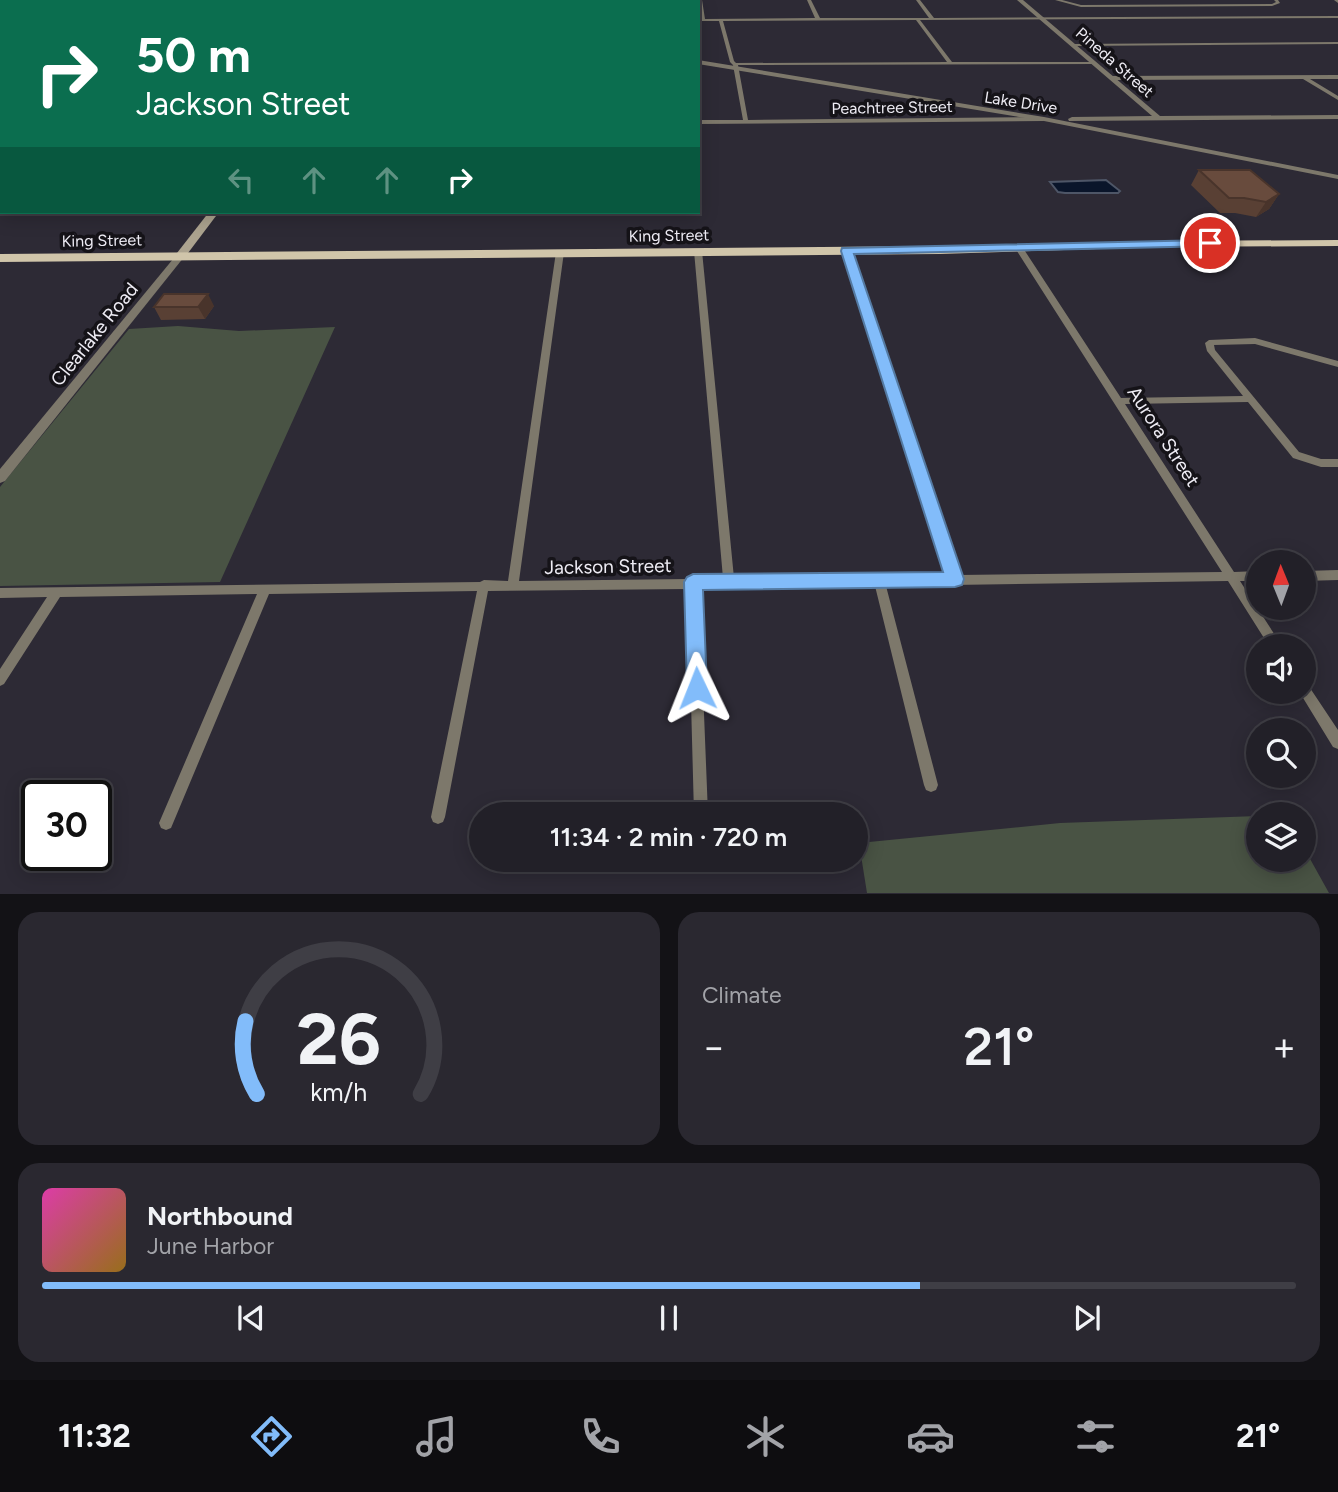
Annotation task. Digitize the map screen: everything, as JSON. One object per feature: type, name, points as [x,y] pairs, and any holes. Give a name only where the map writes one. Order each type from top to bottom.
[{"type":"main road","name":"Clearlake Road","points":[[184,250],[212,214]]},
{"type":"main road","points":[[530,253],[540,248],[1338,233]]},
{"type":"main road","points":[[1125,245],[1130,240],[1183,240],[1199,234]]},
{"type":"main road","points":[[1018,248],[1028,243],[1082,240],[1089,237]]},
{"type":"main road","name":"King Street","points":[[0,258],[184,250],[698,246],[847,251],[1338,243]]},
{"type":"main road","name":"King Street","points":[[0,248],[530,253],[698,246]]},
{"type":"street","points":[[700,0],[701,20],[1338,17]]},
{"type":"street","points":[[809,0],[818,19]]},
{"type":"street","points":[[918,0],[932,18]]},
{"type":"street","name":"Pineda Street","points":[[1020,0],[1159,119]]},
{"type":"street","points":[[1057,0],[1068,5],[1277,2]]},
{"type":"street","points":[[1188,5],[1203,15]]},
{"type":"street","points":[[917,19],[950,63]]},
{"type":"street","points":[[720,20],[732,62],[736,66],[746,122]]},
{"type":"street","points":[[1074,45],[1338,43]]},
{"type":"street","name":"Lake Drive","points":[[700,62],[747,67],[1002,116],[1044,119],[1336,176]]},
{"type":"street","points":[[747,67],[1094,63]]},
{"type":"street","points":[[1112,78],[1338,76]]},
{"type":"street","points":[[1304,77],[1338,99]]},
{"type":"street","name":"Peachtree Street","points":[[700,122],[1002,116]]},
{"type":"street","points":[[1044,119],[1338,117]]},
{"type":"street","points":[[1090,119],[1090,126],[1100,130]]},
{"type":"street","points":[[698,246],[729,582]]},
{"type":"street","name":"Aurora Street","points":[[1018,248],[1268,634]]},
{"type":"street","name":"Clearlake Road","points":[[0,478],[184,250]]},
{"type":"street","points":[[847,251],[955,579]]},
{"type":"street","points":[[513,585],[560,252]]},
{"type":"street","points":[[1338,364],[1255,341],[1209,343],[1211,351],[1296,455],[1321,463],[1338,463]]},
{"type":"street","points":[[1118,401],[1251,399]]},
{"type":"street","points":[[1316,576],[1338,575]]},
{"type":"street","name":"Jackson Street","points":[[0,593],[1246,576]]},
{"type":"street","points":[[879,580],[931,785]]},
{"type":"street","points":[[693,582],[701,802]]},
{"type":"street","points":[[438,817],[484,585]]},
{"type":"street","points":[[166,823],[264,589]]},
{"type":"street","points":[[0,680],[57,592]]},
{"type":"street","points":[[1313,704],[1338,742]]},
{"type":"green space","points":[[178,326],[239,331],[335,327],[220,582],[0,586],[0,487],[129,329]]},
{"type":"green space","points":[[1246,816],[1246,872],[1316,872],[1316,870],[1329,893],[867,893],[864,872],[868,872],[868,842],[1060,823]]},
{"type":"water","points":[[1106,180],[1120,191],[1065,193],[1058,192],[1050,182]]},
{"type":"building","points":[[1199,170],[1250,170],[1279,194],[1266,202],[1229,198]]},
{"type":"building","points":[[164,294],[208,294],[198,307],[154,307]]},
{"type":"route","points":[[697,688],[693,582],[955,579],[847,251],[1210,243]]}]
